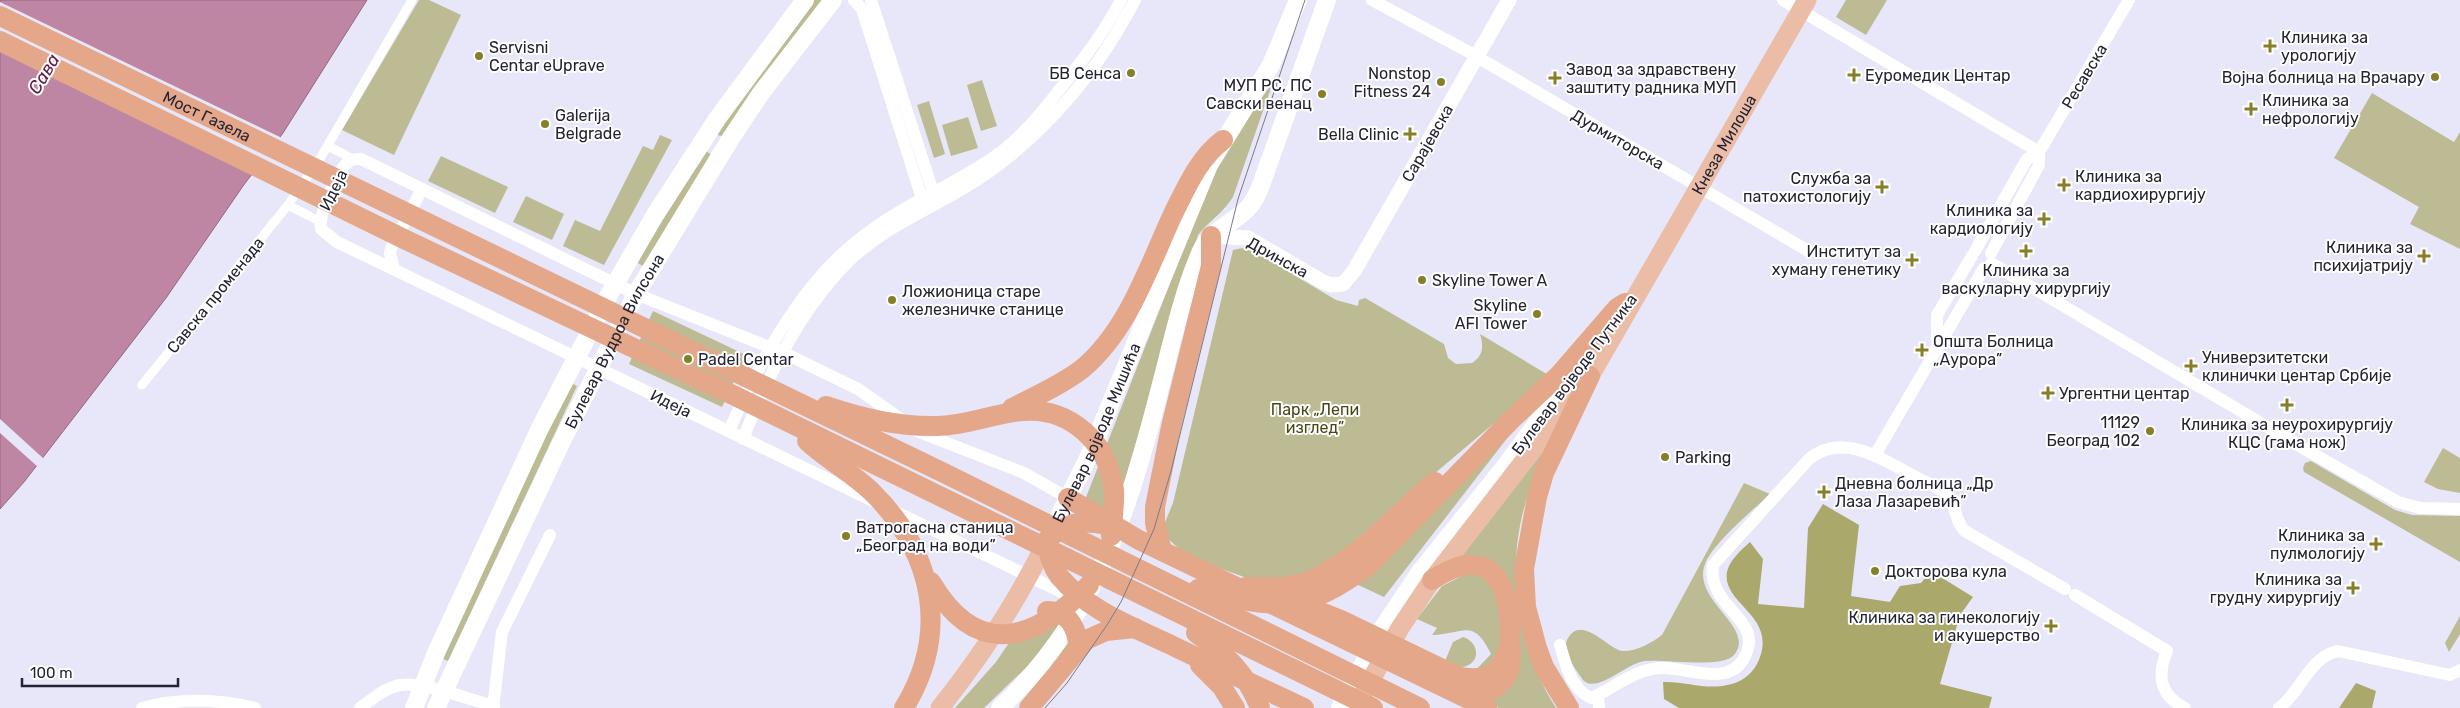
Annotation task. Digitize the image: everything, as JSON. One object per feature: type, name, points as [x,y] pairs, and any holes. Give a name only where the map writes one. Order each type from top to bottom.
[{"type":"highway","name":"Мост Газела","points":[[0,16],[633,322],[775,394],[1151,576]]},
{"type":"highway","name":"Мост Газела","points":[[0,41],[1139,593]]},
{"type":"highway","points":[[997,416],[1054,387],[1086,364],[1112,334],[1141,286],[1195,172],[1213,147],[1223,140]]},
{"type":"highway","points":[[1162,551],[1155,523],[1155,506],[1171,427],[1211,266],[1211,236]]},
{"type":"highway","points":[[1151,576],[1256,604],[1298,603],[1322,596],[1370,564],[1512,419],[1559,375],[1617,308],[1626,303]]},
{"type":"highway","points":[[1569,708],[1544,667],[1536,648],[1526,607],[1524,569],[1537,497],[1544,473],[1590,376]]},
{"type":"highway","points":[[775,394],[805,398],[866,418],[916,426],[958,425],[997,416],[1032,411],[1057,415],[1077,426],[1096,444],[1108,466],[1114,491],[1109,548]]},
{"type":"highway","points":[[1234,586],[1281,587],[1308,582],[1327,572],[1372,538],[1476,447],[1512,419]]},
{"type":"highway","points":[[788,422],[813,447],[872,492],[897,521],[912,544],[921,565],[944,603],[955,614],[982,630],[1001,634],[1028,631],[1046,623],[1097,576]]},
{"type":"highway","points":[[1068,498],[1121,531],[1487,708]]},
{"type":"highway","points":[[1121,531],[1093,522],[1074,522],[1060,529],[1047,540],[1048,553],[1058,575],[1100,609],[1135,628],[1304,708]]},
{"type":"highway","points":[[904,708],[923,670],[931,628],[929,595],[921,565]]},
{"type":"highway","points":[[1426,576],[1462,567],[1476,566],[1490,571],[1502,583],[1506,595],[1511,667],[1501,684],[1494,689],[1477,693],[1449,691]]},
{"type":"highway","points":[[1151,576],[1420,708]]},
{"type":"highway","points":[[1139,593],[1373,708]]},
{"type":"highway","points":[[1139,593],[1226,655],[1238,667],[1251,687],[1260,708]]},
{"type":"highway","points":[[1298,603],[1341,620],[1459,677],[1486,677],[1503,664],[1510,644]]},
{"type":"highway","points":[[998,630],[1029,616],[1056,612],[1063,614],[1071,622],[1077,632],[1078,648]]},
{"type":"highway","points":[[1029,708],[1086,640],[1100,632],[1135,628]]},
{"type":"highway","points":[[1187,653],[1222,687],[1235,708]]},
{"type":"highway","points":[[1251,687],[1275,708]]},
{"type":"main road","name":"Булевар Вудроа Вилсона","points":[[420,707],[422,687],[440,644],[575,358],[615,284],[655,215],[717,119],[805,0]]},
{"type":"main road","name":"Булевар војводе Мишића","points":[[940,708],[998,630],[1030,577],[1089,456],[1210,165],[1223,140],[1271,64],[1298,0]]},
{"type":"main road","points":[[1000,708],[1040,666],[1070,627],[1097,576],[1128,506],[1183,303],[1201,251],[1211,236],[1247,209],[1261,185],[1327,0]]},
{"type":"main road","name":"Булевар Вудроа Вилсона","points":[[440,700],[597,368],[636,294],[731,138],[761,93],[829,5]]},
{"type":"main road","name":"Кнеза Милоша","points":[[1640,287],[1804,5]]},
{"type":"main road","name":"Булевар војводе Путника","points":[[1356,708],[1426,576],[1626,303],[1640,287]]},
{"type":"main road","name":"Булевар војводе Путника","points":[[1340,708],[1380,632],[1590,376],[1640,287]]},
{"type":"street","name":"Савска променада","points":[[142,385],[288,205],[328,146],[412,0]]},
{"type":"street","points":[[829,5],[843,0]]},
{"type":"street","points":[[854,0],[862,8],[929,200]]},
{"type":"street","points":[[871,0],[929,200]]},
{"type":"street","points":[[743,439],[758,402],[784,353],[815,302],[850,260],[929,200],[1006,149],[1037,119],[1099,38],[1122,0]]},
{"type":"street","points":[[729,431],[740,404],[794,312],[841,255],[889,216],[986,175],[1024,146],[1087,76],[1111,43],[1136,0]]},
{"type":"street","name":"Дурмиторска","points":[[1372,0],[1476,57],[1810,252]]},
{"type":"street","name":"Сарајевска","points":[[1343,284],[1354,272],[1509,0]]},
{"type":"street","points":[[1783,0],[1804,5],[2039,152]]},
{"type":"street","name":"Ресавска","points":[[2039,152],[2129,0]]},
{"type":"street","points":[[328,146],[353,159]]},
{"type":"street","points":[[1937,349],[1937,315],[2027,159],[2039,152]]},
{"type":"street","points":[[1875,455],[1989,261],[2039,165],[2039,152]]},
{"type":"street","name":"Идеја","points":[[1068,498],[1017,470],[919,432],[858,389],[772,347],[636,294],[362,159],[353,159],[344,167],[319,221],[324,233],[337,242],[743,439],[1100,609]]},
{"type":"street","points":[[394,269],[390,253],[392,246],[422,189]]},
{"type":"street","points":[[288,205],[319,221]]},
{"type":"street","name":"Дринска","points":[[1211,236],[1248,238],[1323,282],[1331,285],[1343,284]]},
{"type":"street","points":[[1973,253],[1984,248],[1989,261],[2303,448],[2398,502],[2420,508],[2460,509]]},
{"type":"street","points":[[1973,253],[1974,265],[1989,261]]},
{"type":"street","points":[[1560,645],[1568,672],[1579,692],[1599,702],[1634,674],[1653,669],[1670,668],[1716,674],[1732,670],[1738,666],[1746,654],[1750,639],[1745,626],[1716,592],[1713,573],[1715,562],[1816,453],[1822,449],[1845,447],[1875,455],[1946,494],[1951,500],[1959,524],[1965,531],[2167,651],[2160,671],[2162,684],[2173,701],[2185,708]]},
{"type":"street","points":[[360,708],[391,688],[406,684],[422,687],[440,700],[494,707],[502,632],[550,534]]},
{"type":"street","points":[[2279,708],[2296,691],[2318,661],[2338,650],[2450,675],[2460,670]]},
{"type":"street","points":[[142,708],[213,700],[255,708]]},
{"type":"green space","points":[[419,0],[429,0],[461,15],[394,155],[342,130]]},
{"type":"green space","points":[[805,0],[833,0],[731,138],[708,133]]},
{"type":"green space","points":[[1846,0],[1887,0],[1866,35],[1836,17]]},
{"type":"green space","points":[[982,80],[997,126],[981,131],[967,85]]},
{"type":"green space","points":[[1273,82],[1233,197],[1198,235],[1113,520],[1083,505],[1211,179],[1234,136]]},
{"type":"green space","points":[[2372,93],[2454,142],[2460,132],[2460,249],[2410,224],[2419,207],[2334,158]]},
{"type":"green space","points":[[929,101],[945,154],[934,158],[917,105]]},
{"type":"green space","points":[[968,117],[978,148],[951,156],[942,125]]},
{"type":"green space","points":[[660,135],[672,140],[604,265],[563,246],[575,220],[600,231],[643,146],[653,150]]},
{"type":"green space","points":[[706,151],[712,155],[643,266],[636,262]]},
{"type":"green space","points":[[441,156],[508,187],[495,213],[428,181]]},
{"type":"green space","points":[[526,196],[564,214],[552,240],[513,222]]},
{"type":"green space","name":"Парк „Лепи изглед”","points":[[1247,247],[1336,300],[1358,306],[1359,300],[1365,298],[1444,344],[1448,358],[1456,364],[1472,363],[1478,357],[1482,347],[1480,334],[1550,376],[1331,561],[1288,582],[1247,578],[1219,568],[1179,549],[1161,532],[1173,503],[1233,250]]},
{"type":"green space","name":"Padel Centar","points":[[653,311],[746,355],[722,407],[629,364]]},
{"type":"green space","points":[[568,381],[577,386],[448,661],[441,658]]},
{"type":"green space","points":[[1522,419],[1384,597],[1356,584]]},
{"type":"green space","points":[[1551,439],[1529,492],[1521,519],[1516,575],[1523,631],[1531,658],[1542,684],[1556,708],[1499,708],[1479,698],[1494,693],[1510,587],[1454,561]]},
{"type":"green space","points":[[2443,448],[2460,458],[2460,493],[2438,489],[2424,482]]},
{"type":"green space","points":[[2311,461],[2395,510],[2412,515],[2460,516],[2460,562],[2304,472],[2305,463]]},
{"type":"green space","points":[[1744,483],[1770,494],[1734,527],[1716,547],[1705,564],[1703,577],[1707,590],[1714,602],[1737,634],[1739,645],[1734,655],[1718,662],[1706,663],[1645,661],[1597,683],[1590,684],[1584,681],[1566,650],[1567,640],[1573,632],[1587,631],[1623,651],[1629,651],[1649,644],[1662,635]]},
{"type":"green space","points":[[1472,571],[1490,578],[1500,600],[1501,654],[1487,668],[1474,672],[1491,654],[1479,635],[1467,630],[1432,635],[1437,628],[1417,619],[1442,586]]},
{"type":"green space","points":[[2460,616],[2460,634],[2449,652],[2445,643]]},
{"type":"green space","points":[[1055,619],[1072,642],[1052,666],[1037,657],[984,708],[955,708],[996,662],[1019,628]]},
{"type":"green space","points":[[1463,637],[1472,643],[1475,648],[1476,657],[1469,665],[1463,667],[1443,666],[1453,642]]},
{"type":"shaded area","points":[[1823,504],[1859,525],[1851,596],[1890,602],[1900,586],[1921,583],[1931,571],[1973,597],[1960,615],[1940,684],[1992,697],[1989,708],[1679,708],[1664,699],[1663,682],[1719,686],[1736,682],[1752,672],[1757,664],[1762,648],[1762,634],[1749,612],[1733,594],[1728,583],[1727,572],[1730,564],[1750,542],[1763,559],[1758,604],[1804,608],[1808,528]]},
{"type":"shaded area","points":[[2356,683],[2376,691],[2372,708],[2339,708]]},
{"type":"water","name":"Сава","points":[[0,0],[367,0],[283,133],[243,186],[166,298],[24,482],[0,509]]},
{"type":"pier","points":[[0,2],[282,138],[258,170],[0,42]]},
{"type":"pier","points":[[0,419],[44,459],[38,467],[0,433]]},
{"type":"tram line","points":[[1045,708],[1067,683],[1107,625],[1121,602],[1154,529],[1171,471],[1238,199],[1305,0]]},
{"type":"place","name":"Клиника за урологију","points":[[2270,46]]},
{"type":"place","name":"Servisni Centar eUprave","points":[[479,56]]},
{"type":"place","name":"БВ Сенса","points":[[1131,73]]},
{"type":"place","name":"Еуромедик Центар","points":[[1854,75]]},
{"type":"place","name":"Војна болница на Врачару","points":[[2435,77]]},
{"type":"place","name":"Завод за здравствену заштиту радника МУП","points":[[1555,78]]},
{"type":"place","name":"Nonstop Fitness 24","points":[[1441,82]]},
{"type":"place","name":"МУП РС, ПС Савски венац","points":[[1322,94]]},
{"type":"place","name":"Клиника за нефрологију","points":[[2251,109]]},
{"type":"place","name":"Galerija Belgrade","points":[[545,124]]},
{"type":"place","name":"Bella Clinic","points":[[1410,134]]},
{"type":"place","name":"Клиника за кардиохирургију","points":[[2064,185]]},
{"type":"place","name":"Служба за патохистологију","points":[[1882,187]]},
{"type":"place","name":"Клиника за кардиологију","points":[[2044,219]]},
{"type":"place","name":"Клиника за васкуларну хирургију","points":[[2026,251]]},
{"type":"place","name":"Клиника за психијатрију","points":[[2424,256]]},
{"type":"place","name":"Институт за хуману генетику","points":[[1912,260]]},
{"type":"place","name":"Skyline Tower A","points":[[1422,280]]},
{"type":"place","name":"Ложионица старе железничке станице","points":[[892,300]]},
{"type":"place","name":"Skyline AFI Tower","points":[[1537,314]]},
{"type":"place","name":"Општа Болница „Аурора”","points":[[1922,350]]},
{"type":"place","name":"Padel Centar","points":[[688,359]]},
{"type":"place","name":"Универзитетски клинички центар Србије","points":[[2191,366]]},
{"type":"place","name":"Ургентни центар","points":[[2048,393]]},
{"type":"place","name":"Клиника за неурохирургију КЦС (гама нож)","points":[[2287,405]]},
{"type":"place","name":"11129 Београд 102","points":[[2150,431]]},
{"type":"place","name":"Parking","points":[[1665,457]]},
{"type":"place","name":"Дневна болница „Др Лаза Лазаревић”","points":[[1824,492]]},
{"type":"place","name":"Ватрогасна станица „Београд на води”","points":[[846,536]]},
{"type":"place","name":"Клиника за пулмологију","points":[[2376,544]]},
{"type":"place","name":"Докторова кула","points":[[1875,571]]},
{"type":"place","name":"Клиника за грудну хирургију","points":[[2353,588]]},
{"type":"place","name":"Клиника за гинекологију и акушерство","points":[[2051,626]]}]
